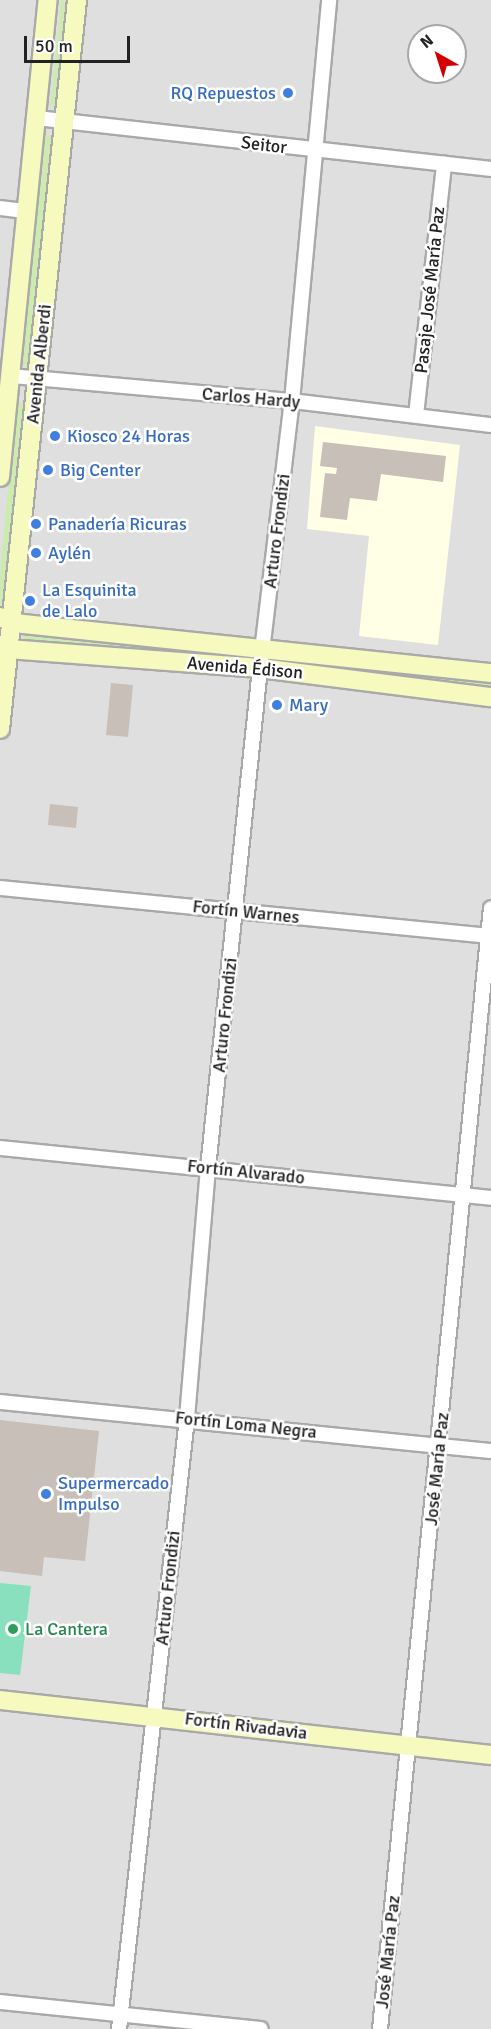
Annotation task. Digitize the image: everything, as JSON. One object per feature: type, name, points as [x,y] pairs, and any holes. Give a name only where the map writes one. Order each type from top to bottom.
[{"type":"main road","name":"Avenida Alberdi","points":[[0,466],[48,0]]},
{"type":"main road","name":"Avenida Alberdi","points":[[0,729],[4,647],[37,378],[77,0]]},
{"type":"main road","name":"Avenida Édison","points":[[7,620],[491,673]]},
{"type":"main road","name":"Avenida Édison","points":[[4,647],[260,668],[491,697]]},
{"type":"main road","name":"Fortín Rivadavia","points":[[0,1700],[155,1714],[409,1747],[491,1755]]},
{"type":"street","name":"Arturo Frondizi","points":[[119,2029],[187,1418],[208,1168],[237,912],[262,648],[292,401],[313,151],[329,0]]},
{"type":"street","name":"Seitor","points":[[37,118],[313,151],[491,169]]},
{"type":"street","name":"Pasaje José María Paz","points":[[416,415],[444,164]]},
{"type":"street","points":[[0,208],[26,211]]},
{"type":"street","name":"Carlos Hardy","points":[[11,376],[292,401],[491,424]]},
{"type":"street","name":"Fortín Warnes","points":[[0,888],[489,936]]},
{"type":"street","name":"José María Paz","points":[[380,2029],[465,1195],[491,908]]},
{"type":"street","name":"Fortín Alvarado","points":[[0,1148],[491,1198]]},
{"type":"street","name":"Fortín Loma Negra","points":[[0,1402],[187,1418],[491,1451]]},
{"type":"street","points":[[0,2002],[120,2012],[261,2029]]},
{"type":"shaded area","points":[[0,0],[491,0],[491,2029],[0,2029]]},
{"type":"shaded area","points":[[315,426],[460,445],[438,645],[359,636],[369,536],[307,529]]},
{"type":"green space","points":[[61,0],[72,0],[61,108],[50,106]]},
{"type":"green space","points":[[43,135],[52,136],[28,365],[19,364]]},
{"type":"green space","points":[[16,402],[27,404],[7,605],[0,605],[0,572]]},
{"type":"green space","points":[[23,634],[238,651],[237,657],[23,640]]},
{"type":"green space","points":[[281,655],[491,681],[491,690],[280,664]]},
{"type":"green space","name":"La Cantera","points":[[0,1583],[31,1586],[20,1675],[0,1673]]},
{"type":"building","points":[[323,442],[446,456],[443,482],[381,474],[377,501],[350,498],[347,520],[320,517],[325,473],[336,474],[337,468],[320,466]]},
{"type":"building","points":[[111,683],[133,685],[128,737],[106,735]]},
{"type":"building","points":[[50,804],[78,807],[76,828],[48,825]]},
{"type":"building","name":"Supermercado Impulso","points":[[0,1420],[99,1431],[85,1561],[44,1557],[42,1576],[0,1571]]},
{"type":"place","name":"RQ Repuestos","points":[[288,93]]},
{"type":"place","name":"Kiosco 24 Horas","points":[[55,436]]},
{"type":"place","name":"Big Center","points":[[48,470]]},
{"type":"place","name":"Panadería Ricuras","points":[[36,524]]},
{"type":"place","name":"Aylén","points":[[36,553]]},
{"type":"place","name":"La Esquinita de Lalo","points":[[30,601]]},
{"type":"place","name":"Mary","points":[[277,705]]},
{"type":"place","name":"Supermercado Impulso","points":[[46,1494]]},
{"type":"place","name":"La Cantera","points":[[13,1629]]}]
